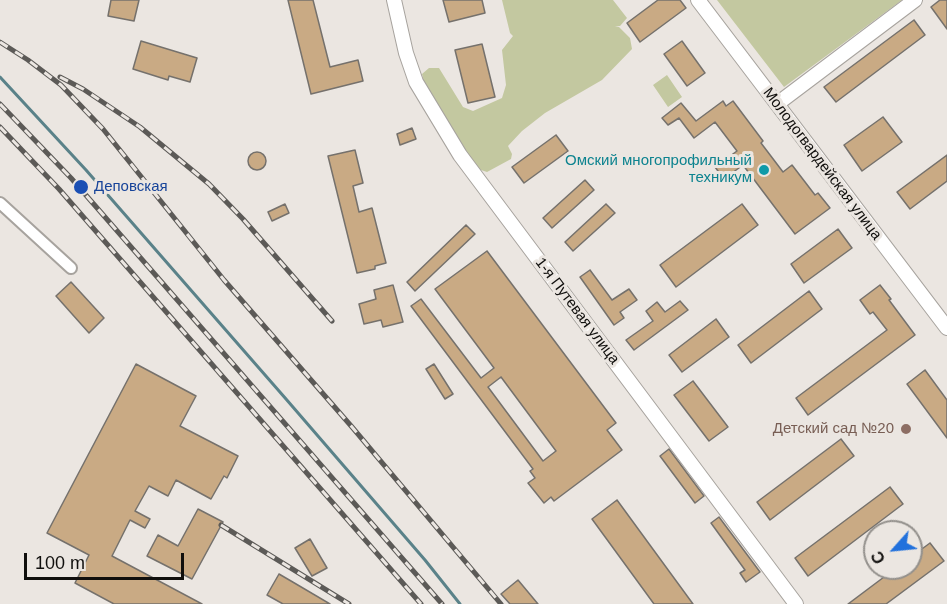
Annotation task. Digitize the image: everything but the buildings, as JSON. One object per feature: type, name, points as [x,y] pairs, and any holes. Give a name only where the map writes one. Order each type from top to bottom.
[{"type":"street","name":"1-я Путевая улица","points":[[394,0],[406,53],[416,82],[460,155],[796,604]]},
{"type":"street","name":"Молодогвардейская улица","points":[[698,0],[947,328]]},
{"type":"street","points":[[777,104],[915,0]]},
{"type":"street","points":[[0,203],[71,268]]},
{"type":"green space","points":[[502,0],[613,0],[627,18],[620,26],[615,26],[630,38],[632,49],[602,80],[545,113],[522,131],[508,146],[512,154],[511,159],[487,172],[478,169],[463,151],[427,94],[422,74],[429,68],[439,68],[463,107],[473,111],[502,98],[506,85],[502,50],[513,36],[510,33]]},
{"type":"green space","points":[[717,0],[902,0],[784,87]]},
{"type":"green space","points":[[667,75],[682,97],[668,107],[653,85]]},
{"type":"waterway","points":[[0,77],[86,170],[286,399],[460,604]]},
{"type":"railway","points":[[0,42],[61,85],[103,129],[224,280],[501,604]]},
{"type":"railway","points":[[60,77],[83,89],[140,127],[209,184],[243,219],[332,321]]},
{"type":"railway","points":[[0,104],[71,178],[442,604]]},
{"type":"railway","points":[[0,127],[59,189],[421,604]]},
{"type":"railway","points":[[221,525],[349,604]]},
{"type":"place","name":"Омский многопрофильный техникум","points":[[764,170]]},
{"type":"place","name":"Деповская","points":[[81,187]]},
{"type":"place","name":"Детский сад №20","points":[[906,429]]}]
